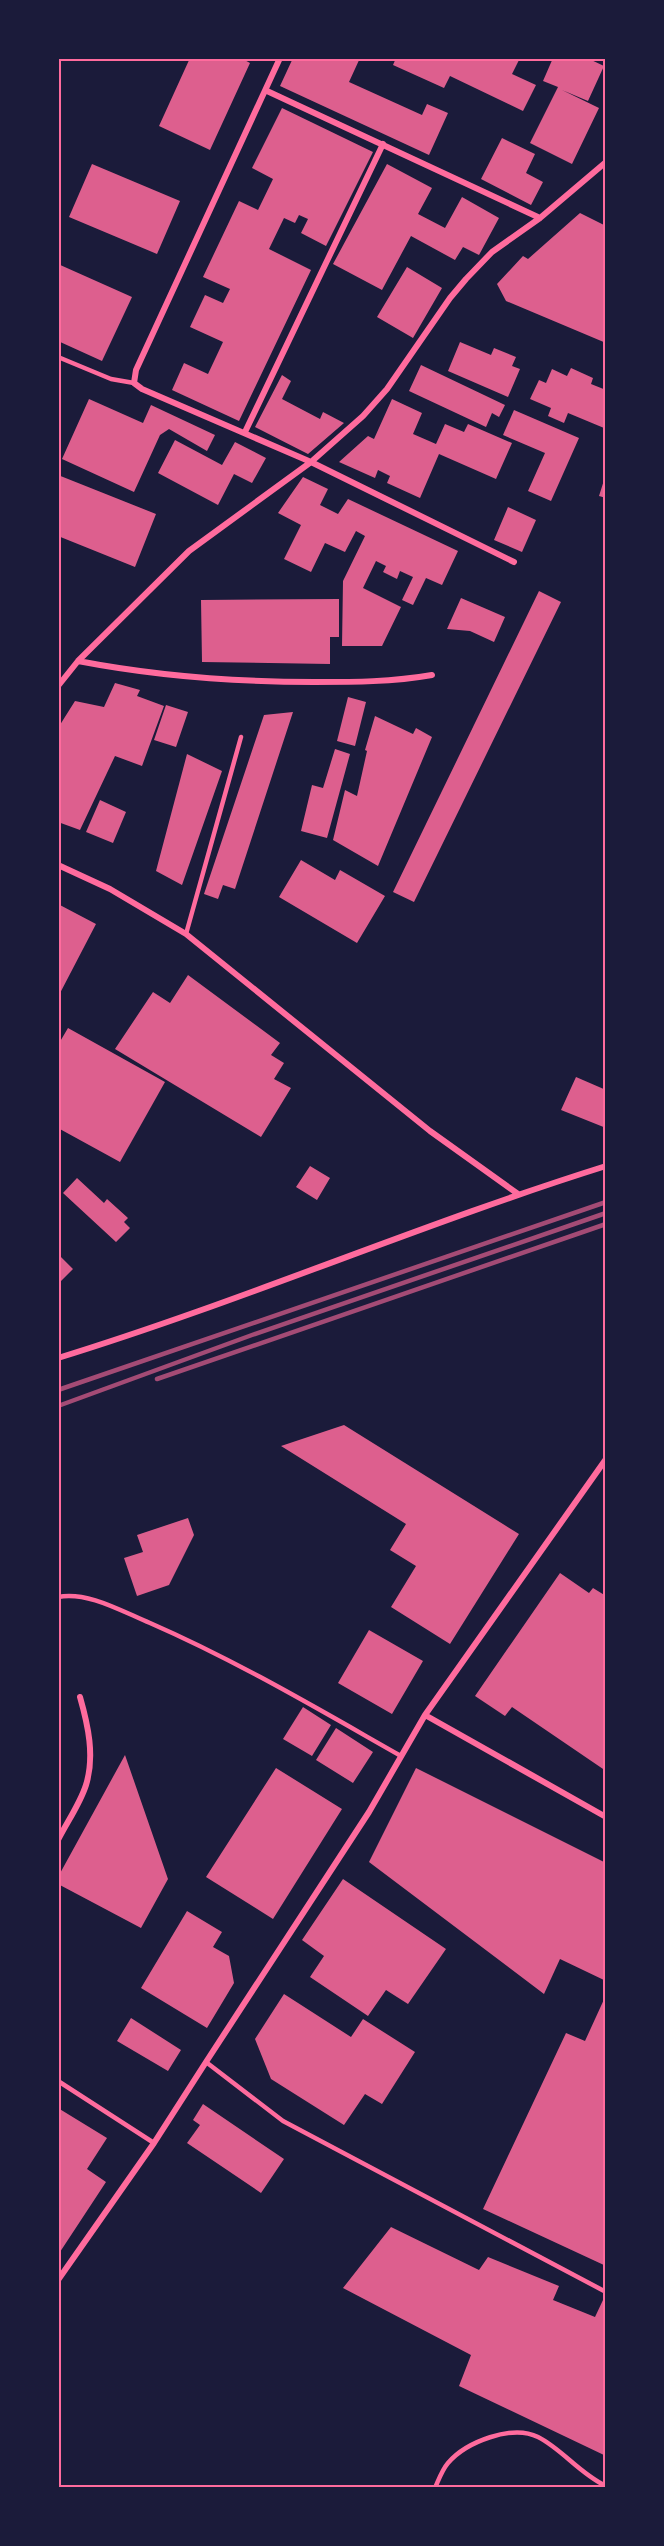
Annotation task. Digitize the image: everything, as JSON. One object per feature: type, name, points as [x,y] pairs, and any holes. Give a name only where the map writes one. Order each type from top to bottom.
[{"type":"street","points":[[280,58],[267,91],[136,370],[134,382],[142,389],[311,462],[514,562]]},
{"type":"street","points":[[267,91],[540,218]]},
{"type":"street","points":[[245,432],[383,144]]},
{"type":"street","points":[[58,686],[78,661],[189,551],[311,462],[363,416],[387,389],[450,298],[466,279],[492,252],[540,218],[606,162]]},
{"type":"street","points":[[78,661],[122,669],[250,682],[393,682],[432,675]]},
{"type":"street","points":[[58,865],[110,889],[186,934],[430,1131],[518,1194]]},
{"type":"street","points":[[58,1359],[137,1334],[518,1194],[606,1166]]},
{"type":"street","points":[[58,2280],[154,2143],[369,1812],[425,1715],[606,1459]]},
{"type":"street","points":[[58,1840],[86,1786],[89,1768],[87,1720],[80,1697]]},
{"type":"street","points":[[425,1715],[606,1817]]},
{"type":"lane","points":[[58,357],[111,379],[134,382]]},
{"type":"lane","points":[[186,934],[241,737]]},
{"type":"lane","points":[[58,1597],[81,1597],[99,1602],[199,1644],[259,1675],[401,1756]]},
{"type":"lane","points":[[206,2062],[283,2121],[606,2292]]},
{"type":"lane","points":[[58,2081],[154,2143]]},
{"type":"lane","points":[[435,2487],[443,2469],[462,2451],[493,2438],[516,2433],[541,2438],[606,2486]]},
{"type":"building","points":[[190,58],[241,58],[250,63],[210,150],[159,126]]},
{"type":"building","points":[[293,58],[360,58],[349,82],[422,115],[427,104],[448,113],[429,155],[280,86]]},
{"type":"building","points":[[396,58],[520,58],[512,74],[536,85],[523,111],[450,76],[444,88],[393,65]]},
{"type":"building","points":[[553,58],[587,58],[604,66],[588,101],[562,90],[599,108],[572,164],[530,143],[558,87],[543,81]]},
{"type":"building","points":[[282,108],[373,152],[326,246],[301,233],[308,219],[299,215],[295,223],[284,218],[269,249],[311,270],[239,421],[172,390],[184,363],[208,374],[223,342],[190,327],[205,295],[223,303],[230,289],[203,277],[239,201],[258,210],[273,179],[252,168]]},
{"type":"building","points":[[502,138],[535,154],[526,173],[543,182],[531,205],[481,179]]},
{"type":"building","points":[[92,164],[180,201],[157,254],[69,217]]},
{"type":"building","points":[[387,164],[432,188],[418,214],[445,228],[462,197],[499,218],[479,255],[463,247],[455,260],[411,236],[382,290],[333,264]]},
{"type":"building","points":[[580,213],[606,226],[606,343],[506,301],[497,284],[523,256],[528,259]]},
{"type":"building","points":[[58,264],[132,297],[102,361],[58,341]]},
{"type":"building","points":[[407,267],[442,288],[413,338],[377,317]]},
{"type":"building","points":[[460,342],[491,355],[494,348],[516,357],[512,366],[520,369],[508,397],[448,371]]},
{"type":"building","points":[[421,365],[505,405],[499,417],[492,413],[486,427],[409,391]]},
{"type":"building","points":[[571,368],[593,378],[591,384],[606,390],[604,428],[568,413],[564,423],[548,416],[551,408],[530,399],[539,380],[546,383],[552,369],[567,376]]},
{"type":"building","points":[[282,375],[291,381],[282,399],[320,419],[323,412],[344,423],[308,454],[255,427]]},
{"type":"building","points":[[89,399],[143,423],[151,405],[215,435],[207,451],[169,429],[160,435],[134,492],[62,459]]},
{"type":"building","points":[[392,399],[422,413],[413,434],[436,444],[445,424],[464,432],[468,424],[512,443],[496,479],[439,454],[420,498],[387,483],[390,476],[378,470],[375,478],[339,462],[368,436],[374,439]]},
{"type":"building","points":[[514,410],[579,438],[551,501],[528,491],[545,453],[503,435]]},
{"type":"building","points":[[175,440],[222,465],[235,442],[266,458],[252,483],[234,474],[218,505],[158,473]]},
{"type":"building","points":[[58,475],[156,514],[135,567],[58,536]]},
{"type":"building","points":[[303,477],[328,489],[320,505],[338,514],[348,499],[458,551],[442,585],[426,578],[413,605],[402,600],[413,577],[400,571],[397,579],[383,572],[386,566],[376,561],[363,588],[401,607],[382,646],[342,646],[343,581],[365,536],[356,531],[345,552],[325,543],[311,572],[284,559],[301,525],[278,513]]},
{"type":"building","points":[[606,477],[606,498],[599,496]]},
{"type":"building","points":[[508,507],[536,520],[522,552],[494,540]]},
{"type":"building","points":[[539,591],[561,602],[414,902],[393,892]]},
{"type":"building","points":[[461,598],[505,617],[494,642],[470,631],[447,629]]},
{"type":"building","points":[[339,599],[339,637],[330,637],[330,664],[202,662],[201,600]]},
{"type":"building","points":[[115,683],[140,690],[137,696],[164,706],[142,766],[115,756],[80,830],[58,822],[58,728],[75,701],[104,707]]},
{"type":"building","points":[[348,697],[366,702],[355,746],[337,741]]},
{"type":"building","points":[[166,705],[188,712],[176,747],[154,740]]},
{"type":"building","points":[[293,712],[235,889],[223,885],[218,899],[204,894],[264,715]]},
{"type":"building","points":[[375,716],[413,734],[416,728],[432,737],[378,866],[333,840],[345,790],[357,796],[367,751],[365,750]]},
{"type":"building","points":[[335,749],[350,754],[327,838],[301,831],[312,785],[323,788]]},
{"type":"building","points":[[187,754],[222,771],[182,885],[156,871]]},
{"type":"building","points":[[100,800],[126,812],[113,843],[86,832]]},
{"type":"building","points":[[301,860],[335,880],[340,870],[385,896],[357,943],[279,897]]},
{"type":"building","points":[[58,904],[96,924],[58,997]]},
{"type":"building","points":[[188,975],[280,1043],[271,1055],[284,1063],[274,1079],[291,1088],[261,1137],[115,1049],[153,992],[170,1003]]},
{"type":"building","points":[[68,1028],[165,1082],[120,1162],[58,1128],[58,1045]]},
{"type":"building","points":[[576,1077],[606,1090],[606,1128],[561,1110]]},
{"type":"building","points":[[310,1166],[330,1178],[317,1200],[296,1187]]},
{"type":"building","points":[[77,1178],[104,1203],[107,1199],[128,1218],[124,1222],[130,1228],[116,1242],[63,1193]]},
{"type":"building","points":[[58,1254],[73,1269],[61,1281],[58,1278]]},
{"type":"building","points":[[344,1425],[519,1534],[450,1644],[391,1607],[416,1566],[390,1550],[406,1524],[281,1446]]},
{"type":"building","points":[[188,1518],[194,1535],[169,1585],[137,1596],[124,1558],[143,1552],[137,1535]]},
{"type":"building","points":[[560,1573],[589,1593],[593,1588],[606,1596],[606,1771],[512,1707],[505,1716],[475,1696]]},
{"type":"building","points":[[369,1630],[423,1661],[392,1714],[338,1683]]},
{"type":"building","points":[[303,1707],[331,1725],[312,1756],[283,1739]]},
{"type":"building","points":[[336,1728],[373,1752],[353,1783],[316,1760]]},
{"type":"building","points":[[125,1755],[168,1879],[141,1928],[58,1884],[58,1877]]},
{"type":"building","points":[[276,1768],[342,1809],[273,1919],[206,1877]]},
{"type":"building","points":[[416,1768],[606,1863],[606,1981],[560,1959],[544,1994],[369,1862]]},
{"type":"building","points":[[343,1879],[446,1949],[408,2004],[386,1990],[368,2016],[310,1977],[324,1956],[302,1940]]},
{"type":"building","points":[[187,1911],[222,1932],[213,1947],[229,1956],[234,1983],[207,2028],[141,1988]]},
{"type":"building","points":[[284,1994],[351,2037],[363,2019],[415,2052],[382,2104],[365,2094],[344,2125],[271,2079],[255,2039]]},
{"type":"building","points":[[606,1995],[606,2266],[483,2209],[566,2033],[585,2041]]},
{"type":"building","points":[[131,2018],[181,2050],[168,2071],[117,2041]]},
{"type":"building","points":[[203,2104],[284,2159],[261,2193],[187,2143],[200,2125],[193,2120]]},
{"type":"building","points":[[58,2108],[107,2138],[87,2169],[106,2182],[58,2255]]},
{"type":"building","points":[[391,2227],[479,2270],[488,2257],[559,2286],[553,2300],[595,2317],[603,2300],[606,2301],[606,2456],[459,2386],[471,2355],[343,2288]]},
{"type":"railway","points":[[58,1390],[606,1202]]},
{"type":"railway","points":[[58,1406],[252,1335],[606,1213]]},
{"type":"railway","points":[[157,1379],[606,1224]]}]
